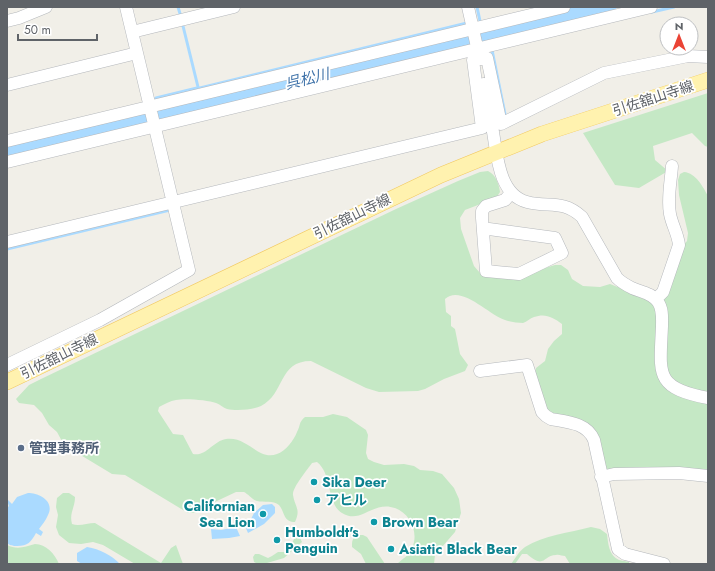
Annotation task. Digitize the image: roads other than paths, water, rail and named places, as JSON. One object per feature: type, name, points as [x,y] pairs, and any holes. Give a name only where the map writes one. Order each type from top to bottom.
[{"type":"main road","name":"引佐舘山寺線","points":[[7,382],[416,186],[496,152],[568,125],[708,80]]},
{"type":"street","points":[[7,20],[19,18],[46,7]]},
{"type":"street","points":[[7,365],[100,320],[189,270],[126,7]]},
{"type":"street","points":[[132,32],[234,7]]},
{"type":"street","points":[[468,7],[479,51],[497,160],[505,184],[511,193],[517,198],[526,202],[566,206],[574,210],[582,217],[611,270],[617,278],[623,283],[652,296],[656,299],[662,310],[661,371],[664,378],[675,388],[693,395],[708,398]]},
{"type":"street","points":[[7,141],[150,108],[564,7]]},
{"type":"street","points":[[7,162],[154,126],[479,51],[651,7]]},
{"type":"street","points":[[479,51],[487,58],[501,124],[604,73],[688,56],[708,57]]},
{"type":"street","points":[[7,242],[482,128],[473,60],[479,51]]},
{"type":"street","points":[[7,85],[137,53]]},
{"type":"street","points":[[656,299],[664,292],[679,245],[679,238],[671,220],[669,208],[672,166]]},
{"type":"street","points":[[482,230],[489,229],[555,238],[562,253],[519,274],[486,271],[482,230],[482,211],[486,206],[504,200],[511,193]]},
{"type":"street","points":[[480,371],[527,365],[542,412],[551,419],[585,428],[591,433],[594,440],[618,549],[625,554],[664,564]]},
{"type":"street","points":[[602,477],[614,474],[688,473],[708,476]]},
{"type":"water","points":[[28,493],[37,494],[45,499],[48,502],[50,510],[39,529],[43,532],[41,536],[36,533],[27,544],[14,546],[7,543],[7,508],[9,506],[7,501],[8,500],[12,504],[17,497]]},
{"type":"water","points":[[272,504],[275,507],[275,513],[264,524],[248,533],[245,526],[249,523],[254,513],[263,505]]},
{"type":"water","points":[[236,527],[240,536],[212,539],[211,529],[221,530]]},
{"type":"water","points":[[87,547],[105,553],[120,564],[82,564],[77,561],[77,553]]},
{"type":"waterway","points":[[178,7],[181,17]]},
{"type":"waterway","points":[[477,7],[480,21]]},
{"type":"waterway","name":"呉松川","points":[[7,152],[607,7]]},
{"type":"waterway","points":[[652,12],[674,7]]},
{"type":"waterway","points":[[200,88],[467,23]]},
{"type":"waterway","points":[[183,26],[198,87]]},
{"type":"waterway","name":"呉松川","points":[[483,30],[484,37]]},
{"type":"waterway","name":"呉松川","points":[[488,36],[490,43]]},
{"type":"waterway","points":[[492,50],[505,114]]},
{"type":"waterway","points":[[156,98],[197,88]]},
{"type":"waterway","name":"呉松川","points":[[201,99],[202,105]]},
{"type":"waterway","points":[[7,249],[170,210]]},
{"type":"place","name":"管理事務所","points":[[21,448]]},
{"type":"place","name":"Sika Deer","points":[[314,482]]},
{"type":"place","name":"アヒル","points":[[317,500]]},
{"type":"place","name":"Californian Sea Lion","points":[[263,514]]},
{"type":"place","name":"Brown Bear","points":[[374,522]]},
{"type":"place","name":"Humboldt's Penguin","points":[[277,540]]},
{"type":"place","name":"Asiatic Black Bear","points":[[391,549]]}]
